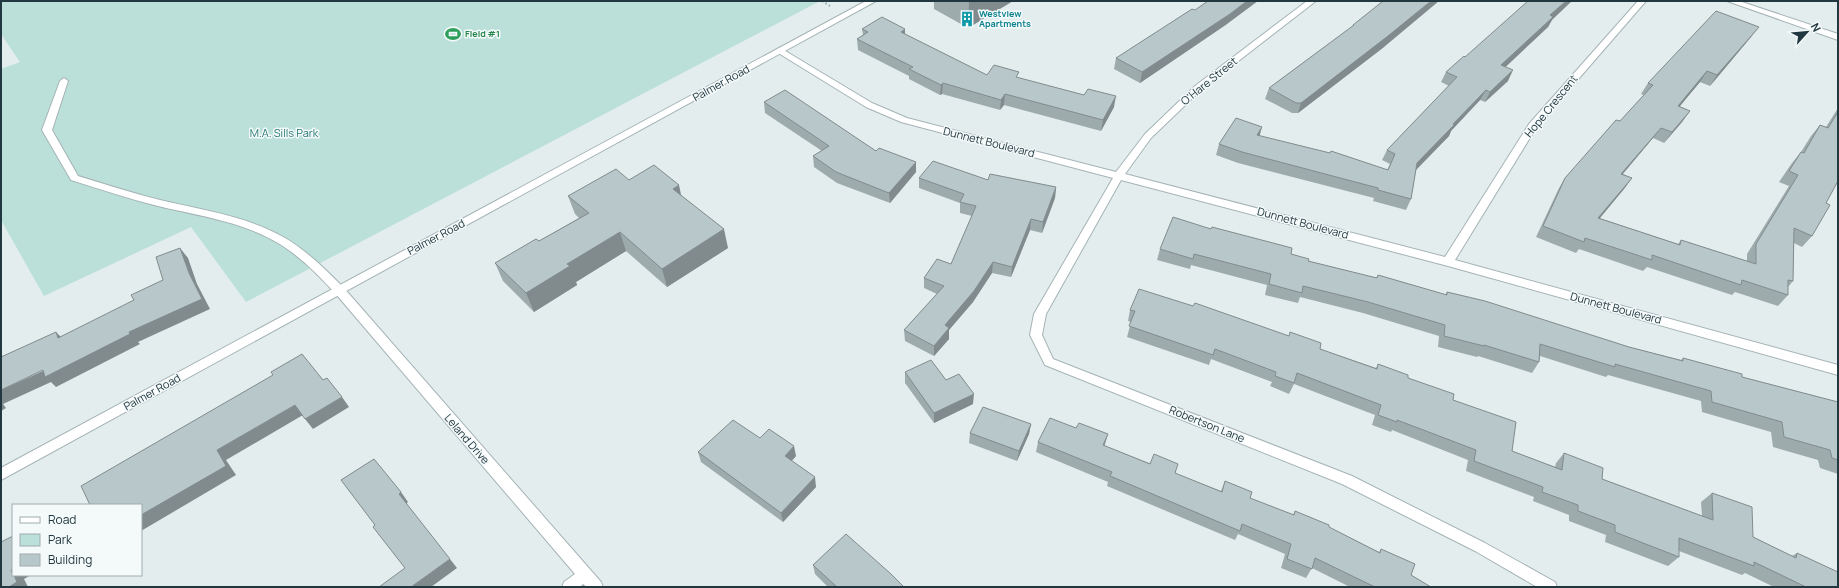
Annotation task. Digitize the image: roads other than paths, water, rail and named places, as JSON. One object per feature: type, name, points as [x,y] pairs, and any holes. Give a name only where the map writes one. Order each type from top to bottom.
[{"type":"street","name":"Palmer Road","points":[[1,474],[872,1]]},
{"type":"street","name":"O'Hare Street","points":[[1119,175],[1148,136],[1198,88],[1312,1]]},
{"type":"street","name":"Hope Crescent","points":[[1448,262],[1532,126],[1642,1]]},
{"type":"street","points":[[1731,1],[1838,37]]},
{"type":"street","name":"Dunnett Boulevard","points":[[779,51],[869,105],[904,120],[1448,262],[1838,370]]},
{"type":"street","name":"Leland Drive","points":[[64,81],[47,130],[74,178],[143,199],[235,220],[272,235],[300,254],[326,276],[339,290],[584,575],[596,587]]},
{"type":"street","name":"Robertson Lane","points":[[1119,175],[1040,314],[1036,335],[1049,362],[1347,480],[1480,547],[1550,587]]},
{"type":"street","points":[[568,587],[584,575]]},
{"type":"place","name":"Westview Apartments","points":[[967,19]]},
{"type":"place","name":"Field #1","points":[[453,34]]},
{"type":"park label","name":"M.A. Sills Park","points":[[284,133]]}]
